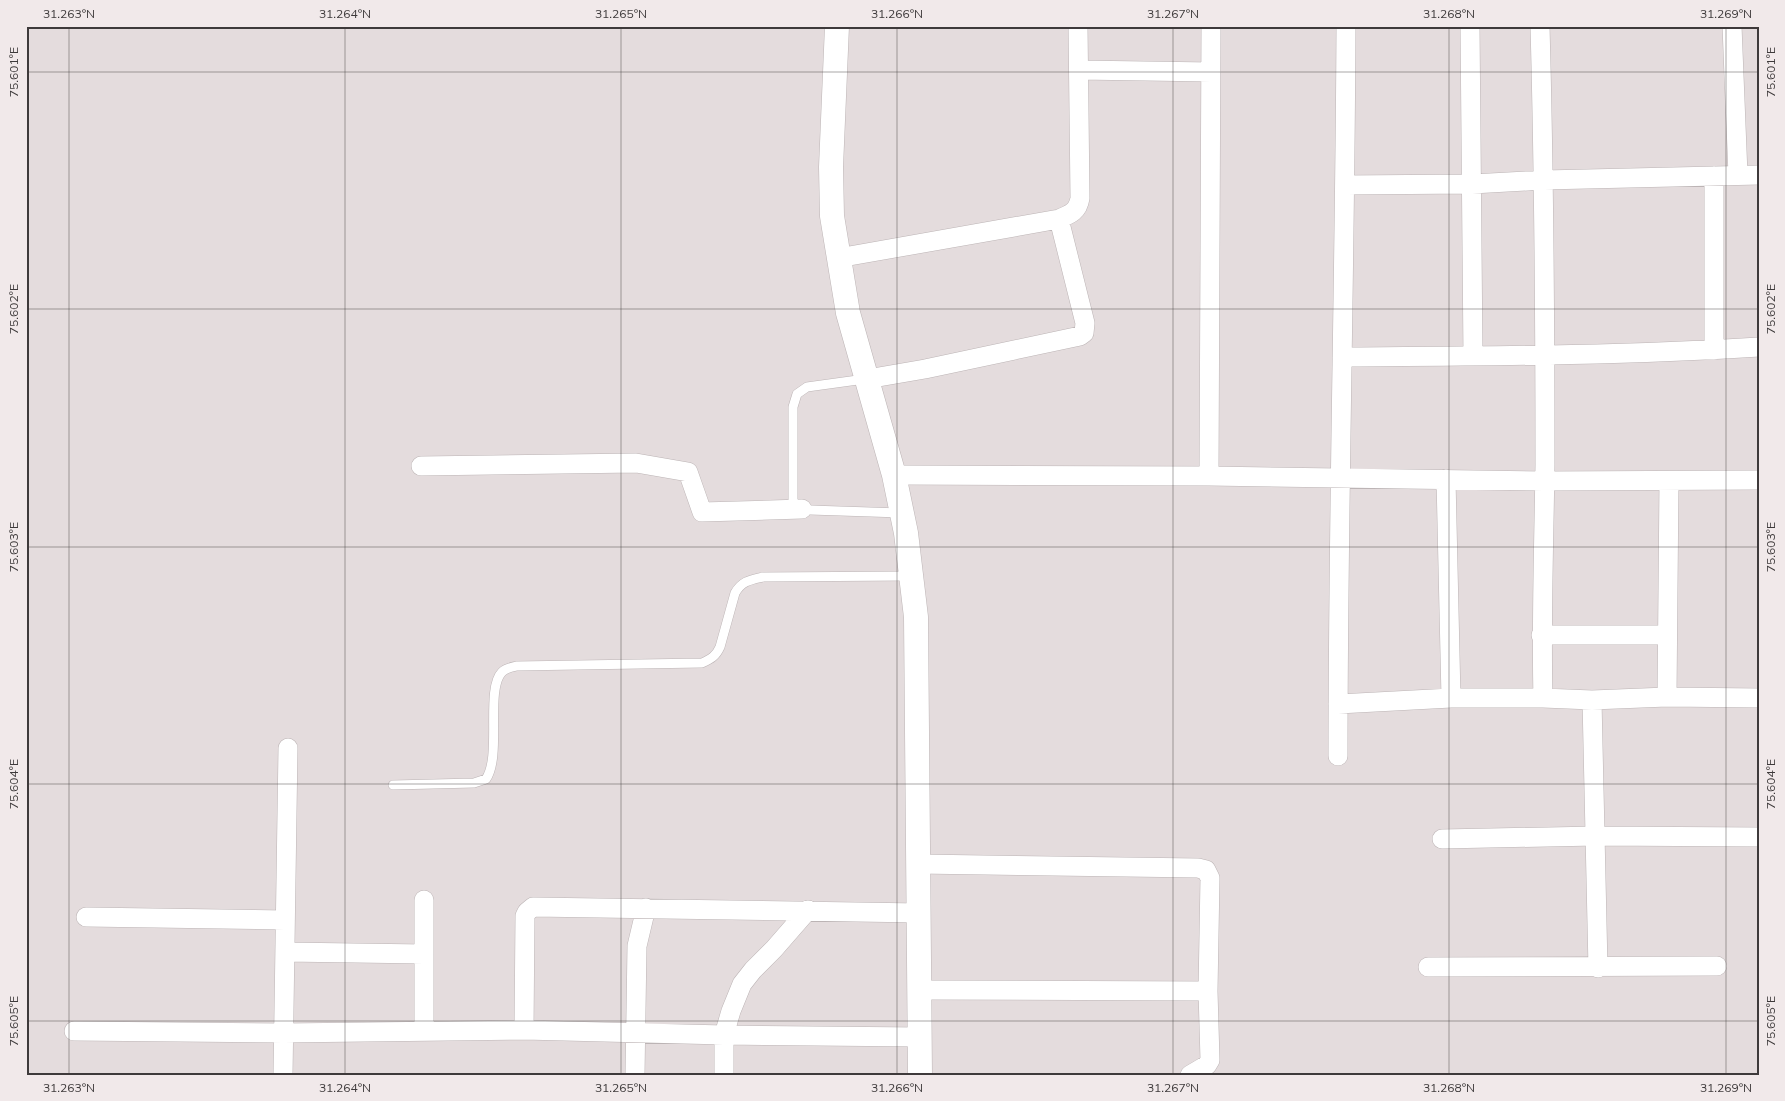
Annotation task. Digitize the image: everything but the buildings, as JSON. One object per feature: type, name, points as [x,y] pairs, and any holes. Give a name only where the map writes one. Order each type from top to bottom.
[{"type":"street","points":[[837,26],[831,168],[832,216],[848,313],[894,475],[902,513],[912,576],[916,617],[920,1075]]},
{"type":"street","points":[[838,258],[1059,219],[1077,210],[1079,205],[1078,26]]},
{"type":"street","points":[[1209,476],[1210,26]]},
{"type":"street","points":[[1338,756],[1339,479],[1346,26]]},
{"type":"street","points":[[1470,26],[1473,356]]},
{"type":"street","points":[[1540,26],[1544,180],[1545,354],[1541,635],[1543,698]]},
{"type":"street","points":[[1732,26],[1738,175]]},
{"type":"street","points":[[1079,70],[1211,72]]},
{"type":"street","points":[[1345,185],[1472,184],[1544,180],[1759,175]]},
{"type":"street","points":[[1714,176],[1714,350]]},
{"type":"street","points":[[867,379],[925,369],[1080,336],[1084,332],[1085,323],[1059,219]]},
{"type":"street","points":[[1342,357],[1473,356],[1714,350],[1759,347]]},
{"type":"street","points":[[420,466],[636,463],[688,472],[702,512],[802,509]]},
{"type":"street","points":[[894,475],[1209,476],[1544,481],[1759,480]]},
{"type":"street","points":[[1446,479],[1451,698]]},
{"type":"street","points":[[1666,697],[1669,481]]},
{"type":"street","points":[[1541,635],[1667,635]]},
{"type":"street","points":[[1338,704],[1451,698],[1592,700],[1666,697],[1759,698]]},
{"type":"street","points":[[1592,700],[1598,968]]},
{"type":"street","points":[[283,1075],[288,748]]},
{"type":"street","points":[[1442,839],[1596,836],[1759,837]]},
{"type":"street","points":[[918,864],[1203,868],[1210,878],[1208,991],[1210,1060],[1207,1065],[1190,1075]]},
{"type":"street","points":[[424,900],[424,1031]]},
{"type":"street","points":[[524,1030],[525,916],[529,910],[539,906],[919,913]]},
{"type":"street","points":[[635,1075],[637,946],[646,908]]},
{"type":"street","points":[[724,1075],[724,1035],[742,984],[808,910]]},
{"type":"street","points":[[86,917],[286,920]]},
{"type":"street","points":[[285,952],[424,954]]},
{"type":"street","points":[[1428,967],[1598,968],[1717,966]]},
{"type":"street","points":[[918,990],[1208,991]]},
{"type":"street","points":[[74,1031],[284,1033],[524,1030],[919,1037]]},
{"type":"lane","points":[[867,379],[807,387],[797,394],[793,407],[792,495],[796,504],[802,509],[902,513]]},
{"type":"lane","points":[[393,785],[474,784],[486,779],[492,766],[495,692],[502,672],[509,668],[517,666],[702,663],[710,660],[720,647],[735,593],[745,582],[763,577],[912,576]]}]
